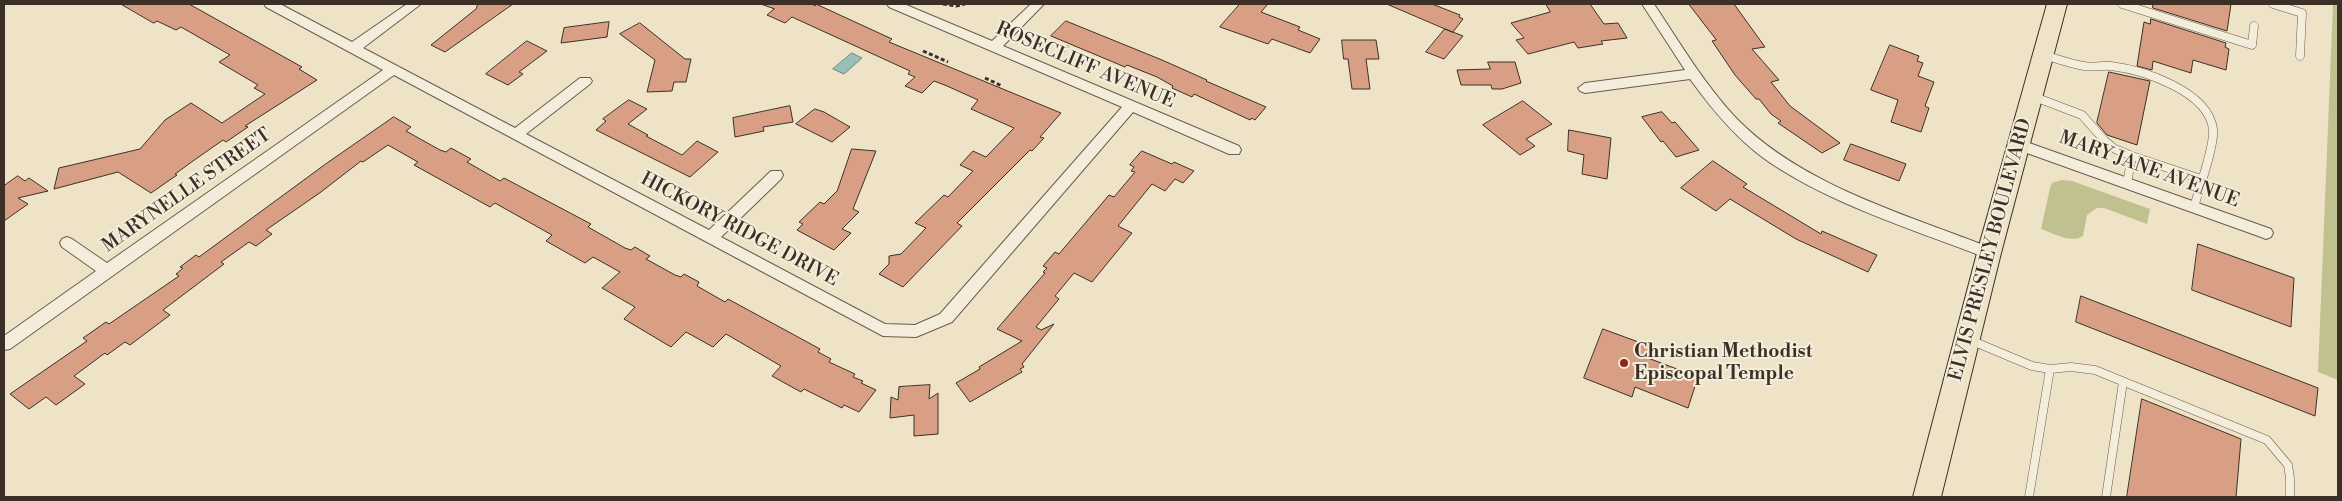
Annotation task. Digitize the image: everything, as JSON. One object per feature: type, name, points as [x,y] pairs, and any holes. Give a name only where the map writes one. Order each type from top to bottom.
[{"type":"main road","name":"ELVIS PRESLEY BOULEVARD","points":[[1929,496],[1989,253],[2057,4]]},
{"type":"street","name":"HICKORY RIDGE DRIVE","points":[[270,4],[883,330],[916,331],[946,318],[1131,106]]},
{"type":"street","points":[[353,48],[415,4]]},
{"type":"street","name":"ROSECLIFF AVENUE","points":[[893,4],[1234,150]]},
{"type":"street","points":[[994,47],[1038,4]]},
{"type":"street","points":[[1648,4],[1693,74],[1733,123],[1763,150],[1800,176],[1829,191],[1989,253]]},
{"type":"street","name":"MARYNELLE STREET","points":[[4,344],[392,70]]},
{"type":"street","points":[[1585,88],[1693,74]]},
{"type":"street","points":[[516,134],[584,82]]},
{"type":"street","name":"MARY JANE AVENUE","points":[[2018,144],[2266,234]]},
{"type":"street","points":[[710,238],[776,175]]},
{"type":"street","points":[[67,243],[107,271]]},
{"type":"lane","points":[[2122,4],[2252,45],[2254,26]]},
{"type":"lane","points":[[2273,4],[2302,13],[2300,56]]},
{"type":"lane","points":[[2043,54],[2088,67],[2110,66],[2143,74],[2168,82],[2188,94],[2206,114],[2213,130],[2194,207]]},
{"type":"lane","points":[[2032,96],[2082,114],[2105,142],[2115,149],[2201,179]]},
{"type":"lane","points":[[2128,184],[2132,156]]},
{"type":"lane","points":[[1968,339],[2032,366],[2050,370],[2071,367],[2095,370],[2267,440],[2283,456],[2291,472],[2290,497]]},
{"type":"lane","points":[[2029,497],[2050,370]]},
{"type":"lane","points":[[2106,497],[2123,382]]},
{"type":"path","points":[[943,4],[956,6],[965,4]]},
{"type":"path","points":[[923,51],[948,62]]},
{"type":"path","points":[[985,78],[1002,86]]},
{"type":"green space","points":[[2333,4],[2338,6],[2338,380],[2318,372]]},
{"type":"green space","points":[[2061,180],[2072,181],[2150,209],[2147,224],[2104,208],[2097,208],[2087,215],[2083,236],[2078,238],[2062,237],[2041,229],[2052,183]]},
{"type":"water","points":[[852,53],[862,58],[844,74],[833,69]]},
{"type":"building","points":[[121,4],[189,4],[302,67],[299,69],[317,80],[245,126],[248,127],[226,142],[223,140],[151,193],[118,172],[54,189],[59,168],[140,149],[165,120],[191,103],[222,123],[265,94],[254,88],[258,85],[219,62],[230,55],[181,27],[176,30],[157,21],[154,23]]},
{"type":"building","points":[[478,4],[513,4],[445,52],[431,45],[476,9]]},
{"type":"building","points":[[761,4],[816,4],[892,39],[889,42],[1061,113],[1040,137],[1044,138],[957,223],[962,226],[903,287],[879,274],[889,264],[889,256],[901,254],[926,228],[915,223],[944,195],[948,197],[973,171],[960,165],[973,151],[986,157],[1014,128],[971,109],[978,100],[947,86],[934,81],[922,93],[905,86],[915,77],[908,74],[910,71],[792,17],[785,23],[767,15],[774,9]]},
{"type":"building","points":[[1240,4],[1268,4],[1261,12],[1300,27],[1298,30],[1320,39],[1310,53],[1272,39],[1268,44],[1220,27]]},
{"type":"building","points":[[1387,4],[1432,4],[1460,15],[1459,17],[1463,19],[1453,32]]},
{"type":"building","points":[[1546,4],[1590,4],[1604,24],[1618,23],[1627,38],[1601,41],[1603,44],[1578,48],[1574,42],[1528,54],[1516,40],[1524,38],[1511,23],[1550,12]]},
{"type":"building","points":[[1689,4],[1734,4],[1765,47],[1752,49],[1779,80],[1771,82],[1790,106],[1840,143],[1822,153],[1778,123],[1781,121],[1771,114],[1759,99],[1756,99],[1735,75],[1712,41],[1716,40]]},
{"type":"building","points":[[2153,4],[2231,4],[2227,31],[2153,8]]},
{"type":"building","points":[[2151,19],[2226,43],[2225,47],[2229,49],[2226,70],[2193,60],[2191,73],[2153,61],[2152,70],[2137,66],[2144,22],[2150,24]]},
{"type":"building","points":[[1066,21],[1162,60],[1266,107],[1255,120],[1252,118],[1250,120],[1194,94],[1192,97],[1172,88],[1173,86],[1157,77],[1127,65],[1125,67],[1051,36]]},
{"type":"building","points":[[609,22],[607,37],[561,43],[564,28]]},
{"type":"building","points":[[640,23],[685,59],[691,59],[686,82],[674,82],[672,91],[647,92],[655,60],[620,34]]},
{"type":"building","points":[[1445,29],[1463,36],[1444,59],[1426,52]]},
{"type":"building","points":[[1342,40],[1376,40],[1379,59],[1366,59],[1370,89],[1352,89],[1348,59],[1344,59]]},
{"type":"building","points":[[527,41],[547,51],[519,72],[523,74],[508,85],[486,74]]},
{"type":"building","points":[[1890,45],[1919,56],[1917,61],[1923,63],[1918,76],[1934,82],[1925,106],[1929,108],[1921,132],[1891,122],[1898,100],[1871,90]]},
{"type":"building","points":[[1488,62],[1515,62],[1521,83],[1502,89],[1492,89],[1491,85],[1461,85],[1457,70],[1490,69]]},
{"type":"building","points":[[2109,72],[2150,81],[2137,145],[2107,135],[2097,123]]},
{"type":"building","points":[[629,100],[647,109],[628,124],[648,135],[646,136],[682,155],[697,141],[718,152],[690,177],[596,130],[606,121],[603,119]]},
{"type":"building","points":[[1523,101],[1552,124],[1526,139],[1535,146],[1520,155],[1483,125]]},
{"type":"building","points":[[790,106],[793,122],[763,127],[764,131],[735,137],[733,118]]},
{"type":"building","points":[[815,109],[850,127],[832,142],[796,124]]},
{"type":"building","points":[[1662,112],[1672,123],[1675,122],[1699,150],[1676,157],[1663,141],[1661,142],[1642,117]]},
{"type":"building","points":[[394,117],[411,127],[406,131],[440,150],[446,152],[451,148],[471,159],[467,162],[500,181],[504,178],[591,224],[588,227],[625,248],[631,250],[635,247],[650,256],[646,259],[675,275],[681,277],[684,274],[699,282],[697,286],[725,302],[728,299],[820,349],[818,352],[831,359],[829,362],[855,374],[853,377],[876,390],[859,412],[844,405],[842,408],[804,389],[801,392],[772,376],[781,366],[726,334],[713,347],[686,332],[671,347],[624,319],[635,307],[602,288],[620,272],[593,257],[585,263],[546,241],[552,235],[495,203],[490,207],[414,165],[418,162],[388,145],[363,162],[361,161],[321,192],[266,230],[272,234],[256,246],[249,242],[221,262],[224,264],[163,310],[170,315],[130,345],[125,342],[107,355],[105,353],[74,376],[85,384],[56,405],[46,397],[29,409],[10,394],[87,341],[83,338],[106,322],[109,324],[179,276],[176,274],[183,268],[180,267],[196,255],[199,257],[327,163]]},
{"type":"building","points":[[1569,130],[1611,138],[1607,179],[1582,174],[1584,155],[1568,151]]},
{"type":"building","points":[[1851,144],[1906,164],[1899,181],[1844,160]]},
{"type":"building","points":[[852,149],[876,151],[853,209],[859,212],[842,229],[851,233],[834,250],[797,230],[803,224],[799,222],[820,202],[824,204],[837,191]]},
{"type":"building","points":[[1142,151],[1194,171],[1183,183],[1175,179],[1165,191],[1152,184],[1118,226],[1132,233],[1092,282],[1074,273],[1055,296],[1059,299],[1036,327],[1041,330],[1054,324],[1022,364],[1024,367],[1020,369],[1022,372],[970,402],[956,383],[1022,341],[997,329],[1045,273],[1043,272],[1047,268],[1043,266],[1055,252],[1059,254],[1109,195],[1114,197],[1135,172],[1131,171],[1134,167],[1130,165]]},
{"type":"building","points":[[1713,161],[1747,184],[1743,187],[1821,234],[1822,231],[1877,255],[1868,272],[1796,239],[1730,199],[1716,211],[1681,188]]},
{"type":"building","points":[[18,176],[25,181],[29,178],[48,191],[18,198],[28,204],[4,221],[4,186]]},
{"type":"building","points":[[2198,244],[2294,278],[2291,327],[2192,290]]},
{"type":"building","points":[[2081,296],[2318,388],[2315,416],[2076,322]]},
{"type":"building","points":[[1603,329],[1652,347],[1648,358],[1698,377],[1688,408],[1635,387],[1632,397],[1584,378]]},
{"type":"building","points":[[930,385],[929,399],[938,393],[938,434],[914,436],[914,415],[890,418],[891,397],[898,400],[899,387]]},
{"type":"building","points":[[2142,399],[2241,439],[2236,497],[2127,497]]},
{"type":"place","name":"Christian Methodist Episcopal Temple","points":[[1624,363]]}]
